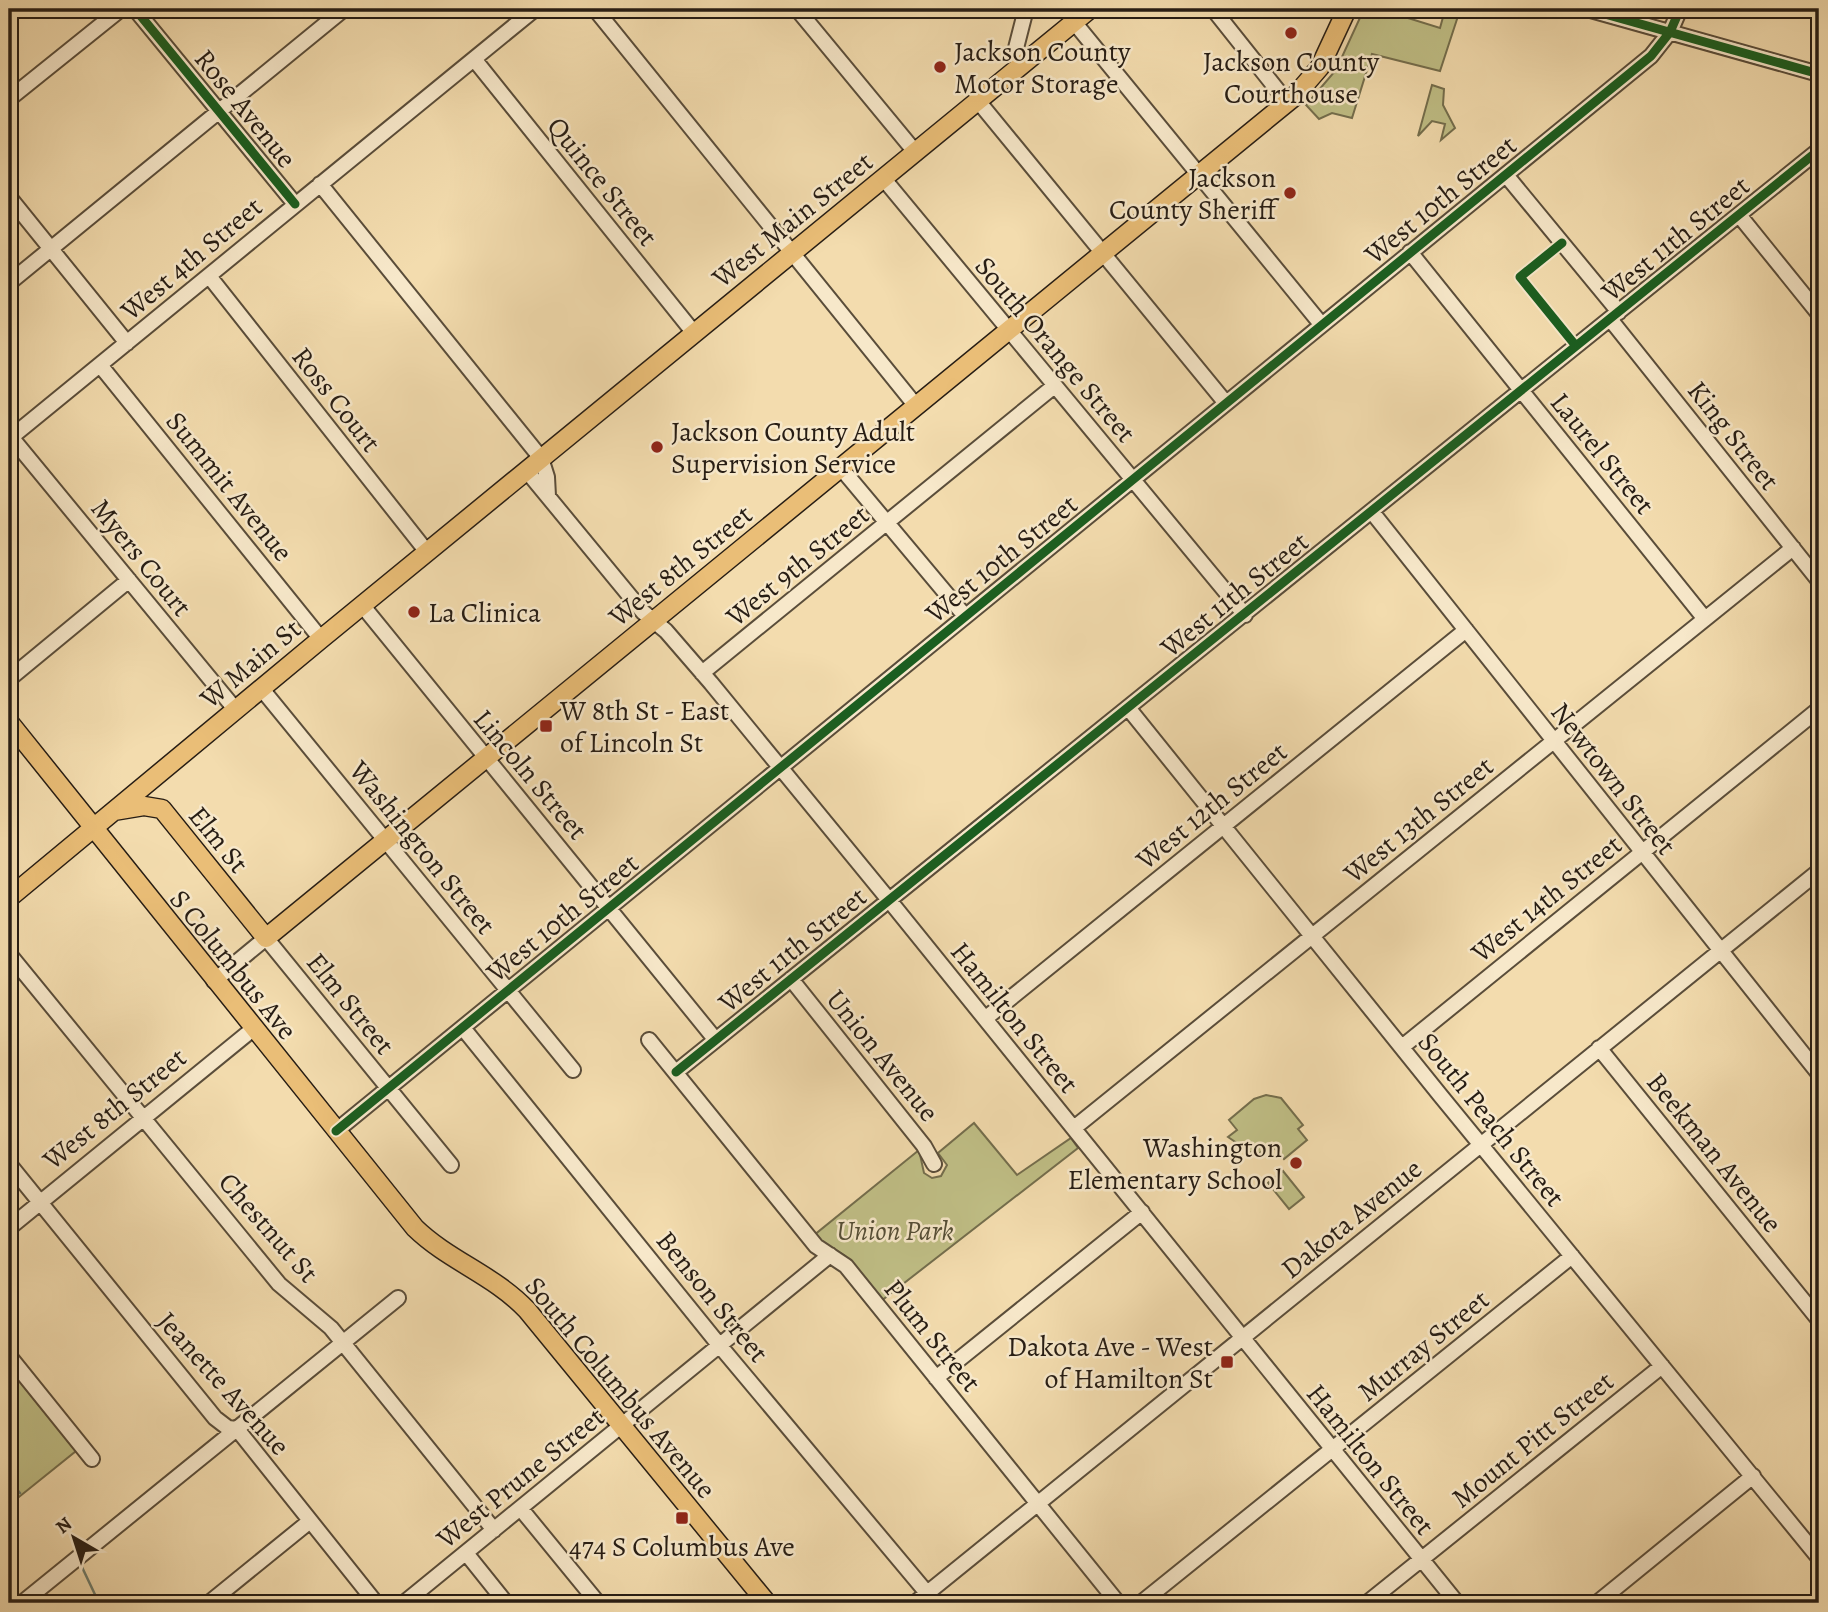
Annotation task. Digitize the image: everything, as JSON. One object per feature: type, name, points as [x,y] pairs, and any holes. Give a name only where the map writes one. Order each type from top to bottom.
[{"type":"main road","name":"West Main Street","points":[[526,470],[1090,9]]},
{"type":"main road","name":"West 8th Street","points":[[266,938],[1306,86],[1320,67],[1348,9]]},
{"type":"main road","name":"W Main St","points":[[9,898],[526,470]]},
{"type":"main road","name":"S Columbus Ave","points":[[9,722],[336,1131]]},
{"type":"main road","points":[[156,776],[154,793],[162,809]]},
{"type":"main road","name":"Elm St","points":[[114,811],[145,806],[162,809],[266,938]]},
{"type":"main road","name":"South Columbus Avenue","points":[[336,1131],[432,1245],[488,1277],[513,1296],[767,1603]]},
{"type":"street","points":[[9,99],[121,9]]},
{"type":"street","name":"Rose Avenue","points":[[135,9],[295,204]]},
{"type":"street","points":[[9,283],[344,9]]},
{"type":"street","name":"West 4th Street","points":[[10,438],[474,59],[519,14],[535,9]]},
{"type":"street","points":[[595,9],[916,406]]},
{"type":"street","points":[[797,9],[916,153]]},
{"type":"street","points":[[1019,67],[1016,48],[1026,9]]},
{"type":"street","points":[[1213,9],[1287,102]]},
{"type":"street","points":[[1587,9],[1819,74]]},
{"type":"street","name":"West 10th Street","points":[[336,1131],[1651,56],[1670,32],[1680,9]]},
{"type":"street","points":[[1074,22],[1321,324]]},
{"type":"street","name":"Quince Street","points":[[474,59],[694,333]]},
{"type":"street","points":[[978,101],[1225,402]]},
{"type":"street","name":"West 11th Street","points":[[676,1072],[1819,150]]},
{"type":"street","name":"King Street","points":[[1506,175],[1793,548],[1817,572]]},
{"type":"street","name":"South Orange Street","points":[[883,178],[1245,615]]},
{"type":"street","name":"Rose Avenue","points":[[320,184],[541,458]]},
{"type":"street","points":[[9,197],[127,343]]},
{"type":"street","points":[[1739,215],[1819,314]]},
{"type":"street","name":"Laurel Street","points":[[1410,252],[1705,619]]},
{"type":"street","name":"Ross Court","points":[[209,276],[427,552]]},
{"type":"street","name":"Summit Avenue","points":[[100,365],[321,639]]},
{"type":"street","name":"West 9th Street","points":[[702,673],[1054,387]]},
{"type":"street","name":"Myers Court","points":[[10,438],[235,709]]},
{"type":"street","points":[[541,458],[547,477],[548,496]]},
{"type":"street","points":[[841,468],[965,616]]},
{"type":"street","name":"Hamilton Street","points":[[526,470],[654,621],[702,673],[986,1018],[1457,1603]]},
{"type":"street","name":"Newtown Street","points":[[1372,512],[1819,1074]]},
{"type":"street","name":"West 13th Street","points":[[1074,1128],[1793,548]]},
{"type":"street","points":[[9,679],[129,580]]},
{"type":"street","name":"Lincoln Street","points":[[362,605],[610,906],[715,1040]]},
{"type":"street","name":"West 12th Street","points":[[986,1018],[1466,630]]},
{"type":"street","name":"Washington Street","points":[[261,688],[573,1070]]},
{"type":"street","name":"South Peach Street","points":[[1129,709],[1819,1558]]},
{"type":"street","name":"West 14th Street","points":[[1402,1047],[1819,709]]},
{"type":"street","name":"Dakota Avenue","points":[[915,1603],[1819,871]]},
{"type":"street","name":"West 8th Street","points":[[214,981],[266,938]]},
{"type":"street","name":"Elm Street","points":[[266,938],[451,1165]]},
{"type":"street","name":"Chestnut St","points":[[9,954],[279,1284],[321,1317],[343,1342],[494,1530]]},
{"type":"street","name":"Union Avenue","points":[[791,979],[924,1146],[934,1164]]},
{"type":"street","name":"Benson Street","points":[[463,1028],[720,1346],[927,1593]]},
{"type":"street","name":"West 8th Street","points":[[9,1228],[253,1029]]},
{"type":"street","name":"Plum Street","points":[[649,1040],[816,1247],[846,1266],[1118,1603]]},
{"type":"street","name":"Beekman Avenue","points":[[1599,1048],[1819,1320]]},
{"type":"street","name":"Jeanette Avenue","points":[[9,1164],[215,1418],[228,1428],[237,1429],[376,1603]]},
{"type":"street","points":[[936,1377],[1142,1212]]},
{"type":"street","name":"West Prune Street","points":[[404,1603],[830,1255]]},
{"type":"street","name":"Murray Street","points":[[1141,1603],[1572,1256]]},
{"type":"street","points":[[22,1603],[398,1298]]},
{"type":"street","points":[[9,1356],[92,1459]]},
{"type":"street","name":"Mount Pitt Street","points":[[1367,1603],[1662,1366]]},
{"type":"street","points":[[1597,1603],[1753,1476]]},
{"type":"street","points":[[521,1509],[598,1603]]},
{"type":"street","points":[[209,1603],[310,1521]]},
{"type":"street","points":[[466,1553],[506,1603]]},
{"type":"green space","points":[[1364,9],[1379,9],[1440,28],[1445,10],[1459,13],[1440,71],[1372,54],[1352,118],[1332,113],[1319,119],[1306,105],[1336,70]]},
{"type":"green space","points":[[1432,85],[1444,89],[1443,105],[1455,128],[1441,140],[1445,124],[1432,121],[1418,136]]},
{"type":"green space","points":[[1266,1095],[1281,1098],[1303,1125],[1298,1129],[1307,1140],[1284,1159],[1271,1144],[1256,1156],[1228,1137],[1237,1130],[1229,1120],[1254,1099]]},
{"type":"green space","name":"Union Park","points":[[974,1123],[1017,1175],[1071,1138],[1078,1148],[881,1301],[845,1256],[813,1236],[919,1150],[924,1173],[932,1178],[941,1176],[947,1165],[938,1153]]},
{"type":"green space","points":[[1283,1171],[1304,1197],[1289,1209],[1268,1183]]},
{"type":"green space","points":[[9,1368],[76,1451],[9,1505]]},
{"type":"waterway","points":[[9,1480],[20,1493]]},
{"type":"waterway","points":[[81,1565],[99,1603]]},
{"type":"cycle path","points":[[135,9],[295,204]]},
{"type":"cycle path","points":[[1587,9],[1819,74]]},
{"type":"cycle path","points":[[336,1131],[1651,56],[1670,32],[1680,9]]},
{"type":"cycle path","points":[[676,1072],[1819,150]]},
{"type":"cycle path","points":[[1562,243],[1520,277],[1576,346]]},
{"type":"place","name":"Jackson County Courthouse","points":[[1291,33]]},
{"type":"place","name":"Jackson County Motor Storage","points":[[940,67]]},
{"type":"place","name":"Jackson County Sheriff","points":[[1290,193]]},
{"type":"place","name":"Jackson County Adult Supervision Service","points":[[657,447]]},
{"type":"place","name":"La Clinica","points":[[414,612]]},
{"type":"place","name":"W 8th St - East of Lincoln St","points":[[546,726]]},
{"type":"place","name":"Washington Elementary School","points":[[1296,1163]]},
{"type":"place","name":"Dakota Ave - West of Hamilton St","points":[[1227,1362]]},
{"type":"place","name":"474 S Columbus Ave","points":[[682,1518]]}]
